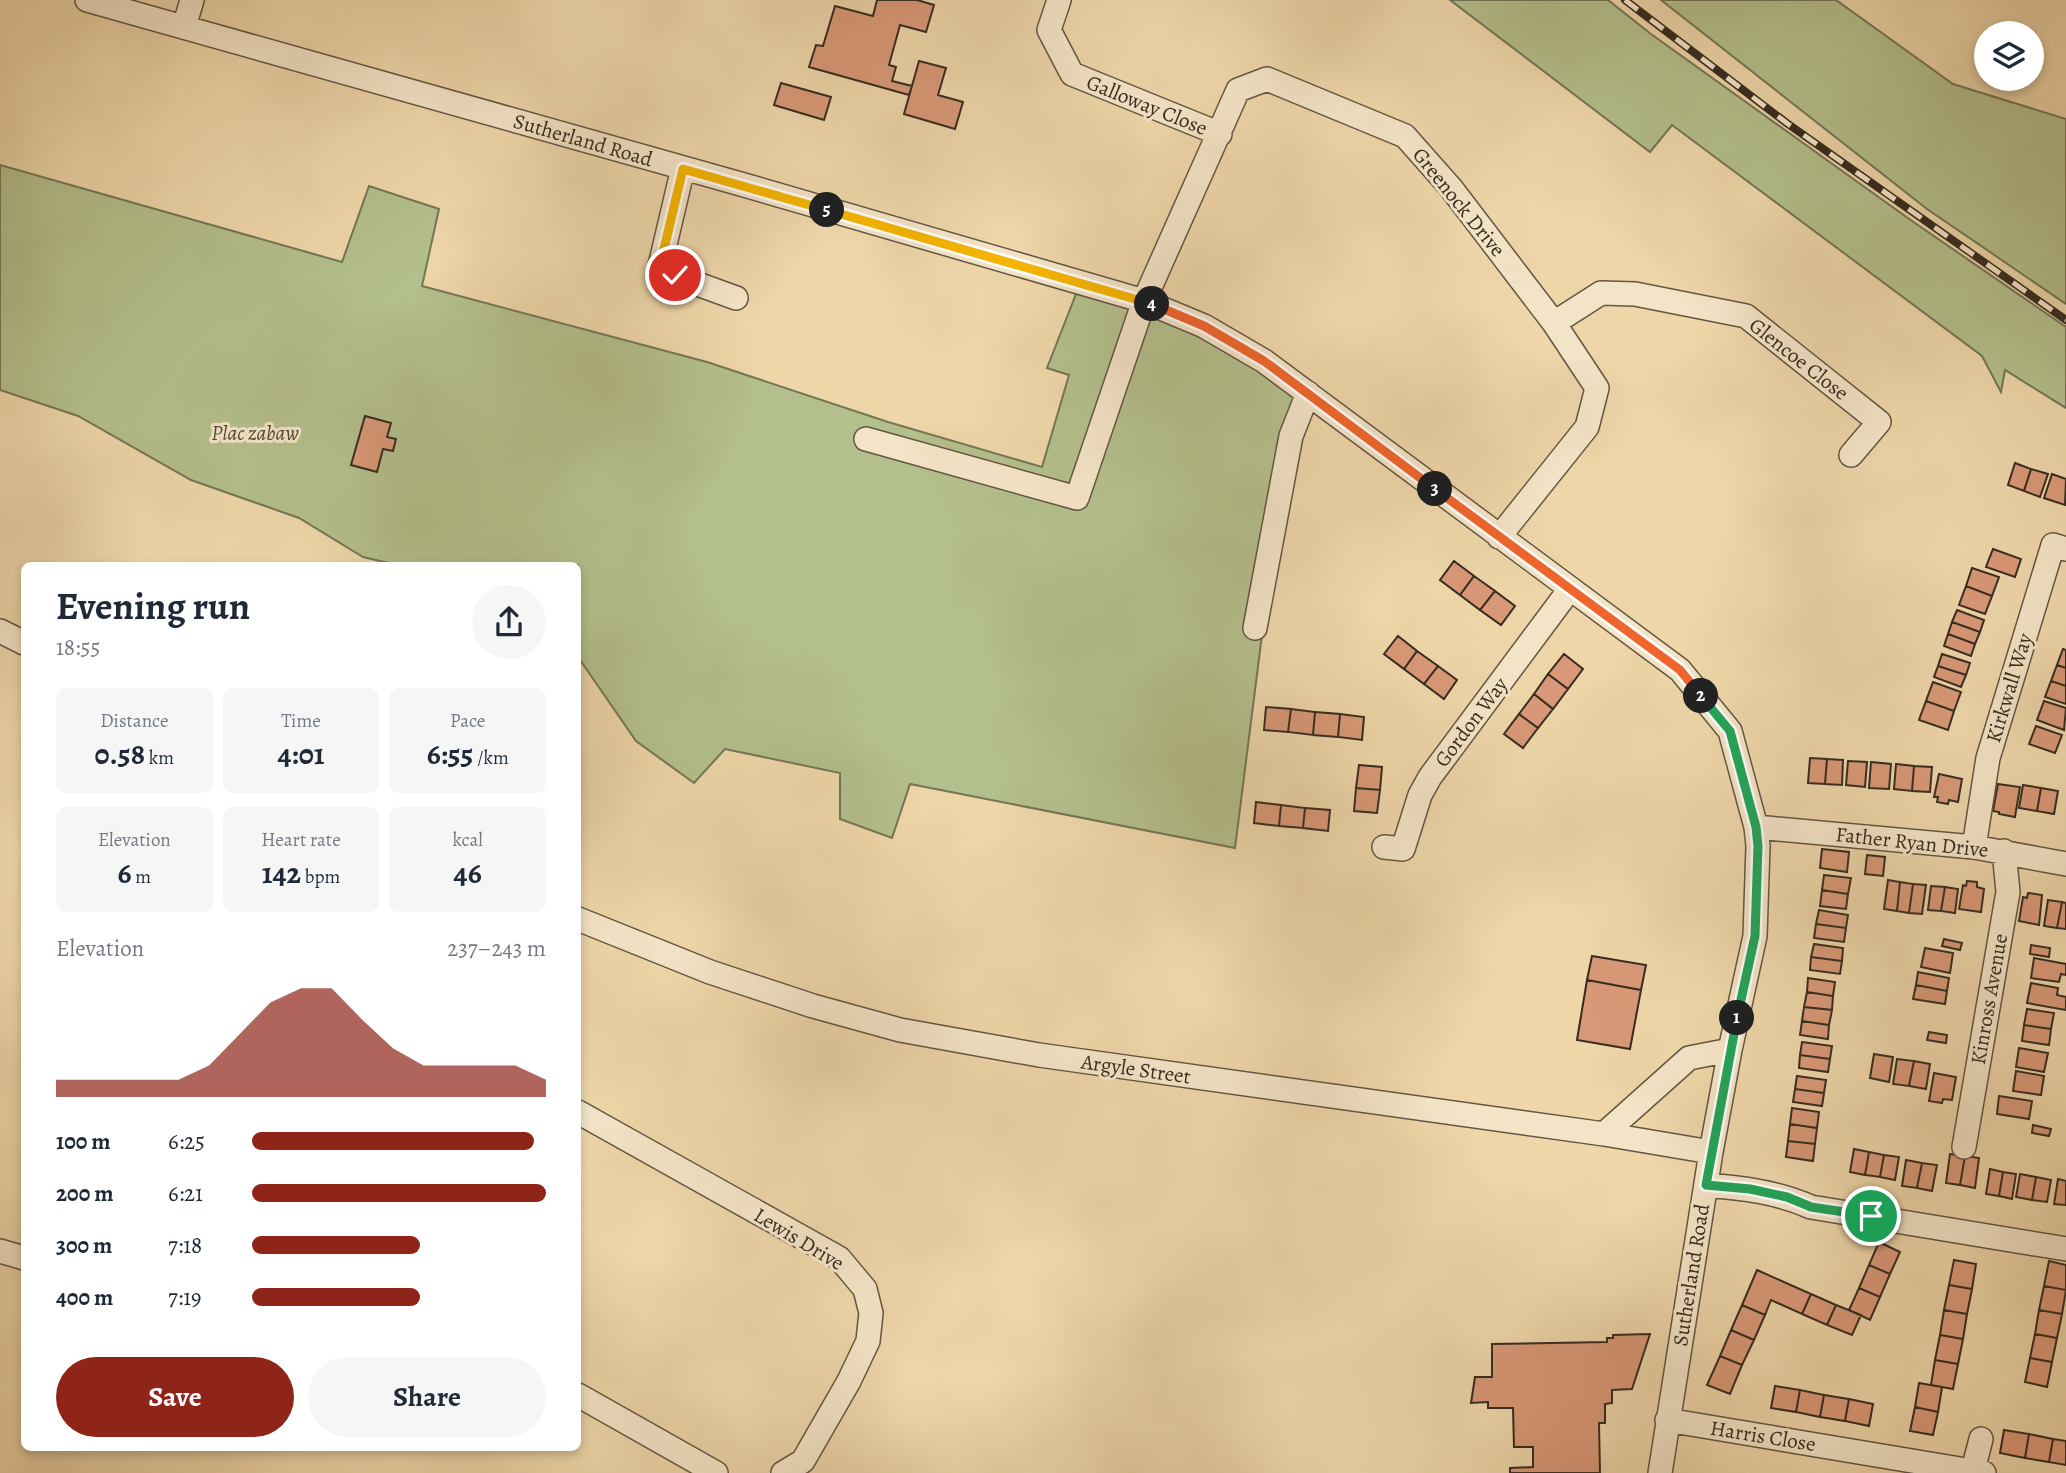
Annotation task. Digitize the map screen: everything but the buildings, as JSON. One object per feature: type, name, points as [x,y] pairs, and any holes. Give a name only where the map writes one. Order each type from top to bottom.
[{"type":"street","name":"Sutherland Road","points":[[87,0],[1144,301],[1204,326],[1264,361],[1680,670],[1730,731],[1756,827],[1758,846],[1755,936],[1711,1152],[1660,1473]]},
{"type":"street","points":[[184,27],[192,0]]},
{"type":"street","name":"Galloway Close","points":[[1059,0],[1049,30],[1072,74],[1220,134]]},
{"type":"street","name":"Greenock Drive","points":[[866,439],[1077,498],[1144,301],[1238,90],[1267,79],[1405,136],[1451,188],[1555,323],[1597,388],[1587,427],[1499,537]]},
{"type":"street","points":[[683,169],[659,270],[736,298]]},
{"type":"street","name":"Glencoe Close","points":[[1555,323],[1601,293],[1635,294],[1746,316],[1879,422],[1851,455]]},
{"type":"street","points":[[1255,628],[1291,436],[1308,393]]},
{"type":"street","name":"Kirkwall Way","points":[[1974,847],[1989,758],[2053,545],[2066,549]]},
{"type":"street","name":"Gordon Way","points":[[1384,847],[1403,849],[1420,795],[1430,777],[1570,589]]},
{"type":"street","points":[[0,631],[21,642]]},
{"type":"street","name":"Father Ryan Drive","points":[[1756,827],[1974,847],[2066,864]]},
{"type":"street","name":"Kinross Avenue","points":[[1964,1147],[2008,892],[2004,851]]},
{"type":"street","name":"Argyle Street","points":[[581,925],[813,1006],[900,1030],[1039,1055],[1604,1134],[1711,1152]]},
{"type":"street","points":[[1604,1134],[1689,1058],[1730,1050]]},
{"type":"street","name":"Lewis Drive","points":[[581,1114],[839,1258],[865,1289],[871,1313],[868,1341],[849,1381],[803,1461],[783,1473]]},
{"type":"street","points":[[1706,1185],[1750,1189],[1787,1197],[1811,1207],[2066,1249]]},
{"type":"street","points":[[0,1251],[21,1257]]},
{"type":"street","points":[[581,1397],[716,1473]]},
{"type":"street","name":"Harris Close","points":[[1667,1420],[1978,1472]]},
{"type":"street","points":[[1978,1472],[1981,1439]]},
{"type":"green space","points":[[1450,0],[1608,0],[1651,34],[1912,221],[2066,327],[2066,408],[2005,370],[2001,392],[1982,356],[1672,125],[1650,152]]},
{"type":"green space","points":[[1661,0],[1836,0],[1953,84],[2066,119],[2066,304],[1927,209]]},
{"type":"green space","name":"Plac zabaw","points":[[0,165],[342,262],[369,186],[439,209],[422,286],[707,362],[888,422],[1042,467],[1069,375],[1047,368],[1078,289],[1141,310],[1212,344],[1310,405],[1300,435],[1262,635],[1235,848],[910,784],[892,838],[840,819],[840,773],[725,749],[694,783],[636,741],[581,661],[581,562],[384,562],[363,557],[299,518],[191,480],[78,416],[0,390]]},
{"type":"railway","points":[[1625,0],[1788,124],[2066,320]]},
{"type":"route","points":[[675,275],[659,270],[683,169],[1144,301],[1204,326],[1264,361],[1680,670],[1730,731],[1756,827],[1758,846],[1755,936],[1730,1050],[1706,1185],[1750,1189],[1787,1197],[1811,1207],[1871,1216]]}]
